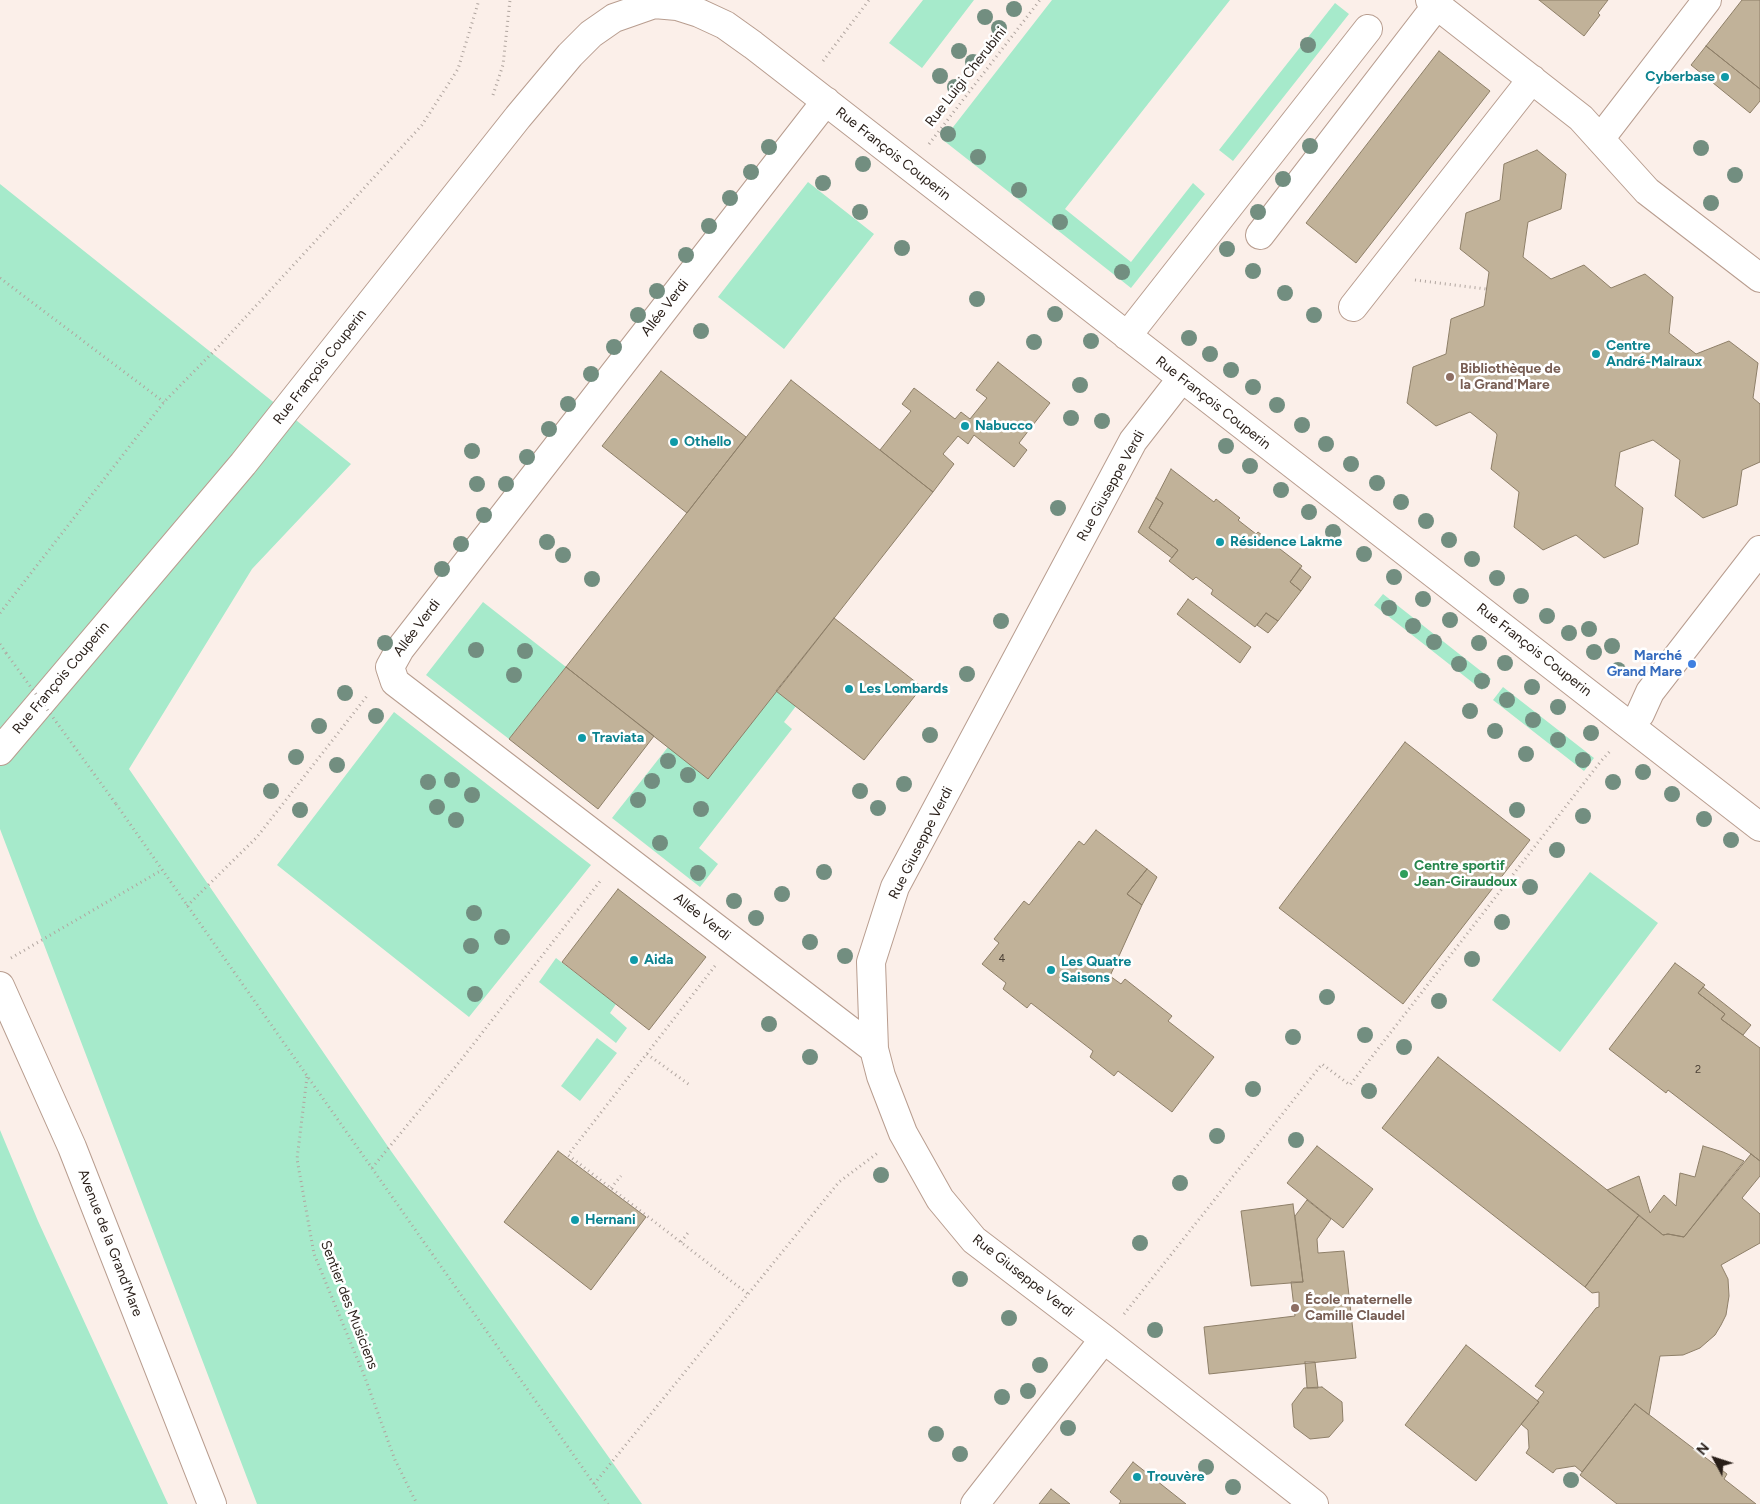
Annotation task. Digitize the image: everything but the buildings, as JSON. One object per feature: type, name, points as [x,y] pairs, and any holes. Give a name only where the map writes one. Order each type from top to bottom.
[{"type":"street","points":[[1600,139],[1707,0]]},
{"type":"street","name":"Rue François Couperin","points":[[0,751],[243,464],[518,117],[570,55],[591,34],[614,18],[652,2],[677,6],[699,13],[725,25],[826,101],[1760,827]]},
{"type":"street","points":[[1260,234],[1401,52],[1434,3],[1581,118],[1647,191],[1760,278]]},
{"type":"street","points":[[1127,336],[1368,29]]},
{"type":"street","points":[[1353,307],[1532,79]]},
{"type":"street","name":"Allée Verdi","points":[[826,101],[400,648],[390,667],[395,682],[622,854],[874,1049]]},
{"type":"street","name":"Rue Giuseppe Verdi","points":[[1182,378],[1133,441],[896,888],[871,962],[874,1049],[881,1076],[903,1133],[940,1199],[974,1240],[1104,1339],[1314,1504]]},
{"type":"street","points":[[1640,714],[1650,692],[1760,550]]},
{"type":"street","name":"Avenue de la Grand'Mare","points":[[2,974],[212,1504]]},
{"type":"street","points":[[975,1504],[1104,1339]]},
{"type":"path","points":[[0,613],[164,402],[226,338],[422,125],[458,69],[479,0]]},
{"type":"path","points":[[510,0],[503,65],[493,95],[518,117]]},
{"type":"path","points":[[804,85],[870,0]]},
{"type":"path","name":"Rue Luigi Cherubini","points":[[910,168],[1040,0]]},
{"type":"path","points":[[1376,276],[1486,288]]},
{"type":"path","points":[[0,278],[164,402]]},
{"type":"path","points":[[0,644],[116,804],[608,1504]]},
{"type":"path","points":[[187,906],[257,837],[368,694],[392,675]]},
{"type":"path","points":[[1104,1339],[1322,1064],[1350,1085],[1616,744]]},
{"type":"path","points":[[372,1168],[461,1060],[622,854]]},
{"type":"path","points":[[2,974],[162,870]]},
{"type":"path","points":[[734,941],[568,1155],[748,1294]]},
{"type":"path","points":[[646,1054],[691,1086]]},
{"type":"path","name":"Sentier des Musiciens","points":[[307,1076],[297,1159],[314,1254],[364,1376],[395,1460],[417,1504]]},
{"type":"path","points":[[594,1484],[839,1182],[903,1133]]},
{"type":"path","points":[[612,1188],[621,1176]]},
{"type":"path","points":[[681,1242],[690,1230]]},
{"type":"green space","points":[[923,0],[974,0],[922,68],[889,43]]},
{"type":"green space","points":[[1052,0],[1230,0],[1065,209],[1131,262],[1193,183],[1205,194],[1131,288],[943,140]]},
{"type":"green space","points":[[1335,3],[1349,14],[1233,161],[1219,150]]},
{"type":"green space","points":[[808,182],[874,234],[784,349],[718,297]]},
{"type":"green space","points":[[0,184],[351,464],[252,569],[129,769],[391,1151],[642,1504],[257,1504],[0,829]]},
{"type":"green space","points":[[1383,594],[1491,679],[1482,690],[1374,605]]},
{"type":"green space","points":[[483,602],[566,667],[509,739],[426,675]]},
{"type":"green space","points":[[1503,687],[1594,758],[1584,771],[1493,700]]},
{"type":"green space","points":[[776,691],[796,706],[784,722],[792,729],[699,848],[718,864],[700,887],[612,818],[668,747]]},
{"type":"green space","points":[[394,712],[591,865],[469,1017],[277,865]]},
{"type":"green space","points":[[1590,872],[1658,923],[1560,1052],[1492,1000]]},
{"type":"green space","points":[[556,958],[616,1004],[610,1013],[627,1028],[616,1043],[539,982]]},
{"type":"green space","points":[[597,1038],[617,1053],[580,1101],[561,1086]]},
{"type":"green space","points":[[0,1130],[38,1221],[168,1504],[0,1504]]},
{"type":"place","name":"Cyberbase","points":[[1725,77]]},
{"type":"place","name":"Centre André-Malraux","points":[[1596,354]]},
{"type":"place","name":"Bibliothèque de la Grand'Mare","points":[[1450,377]]},
{"type":"place","name":"Nabucco","points":[[965,426]]},
{"type":"place","name":"Othello","points":[[674,442]]},
{"type":"place","name":"Résidence Lakme","points":[[1220,542]]},
{"type":"place","name":"Marché Grand Mare","points":[[1692,664]]},
{"type":"place","name":"Les Lombards","points":[[849,689]]},
{"type":"place","name":"Traviata","points":[[582,738]]},
{"type":"place","name":"Centre sportif Jean-Giraudoux","points":[[1404,874]]},
{"type":"place","name":"Aida","points":[[634,960]]},
{"type":"place","name":"Les Quatre Saisons","points":[[1051,970]]},
{"type":"place","name":"Hernani","points":[[575,1220]]},
{"type":"place","name":"École maternelle Camille Claudel","points":[[1295,1308]]},
{"type":"place","name":"Trouvère","points":[[1137,1477]]}]
